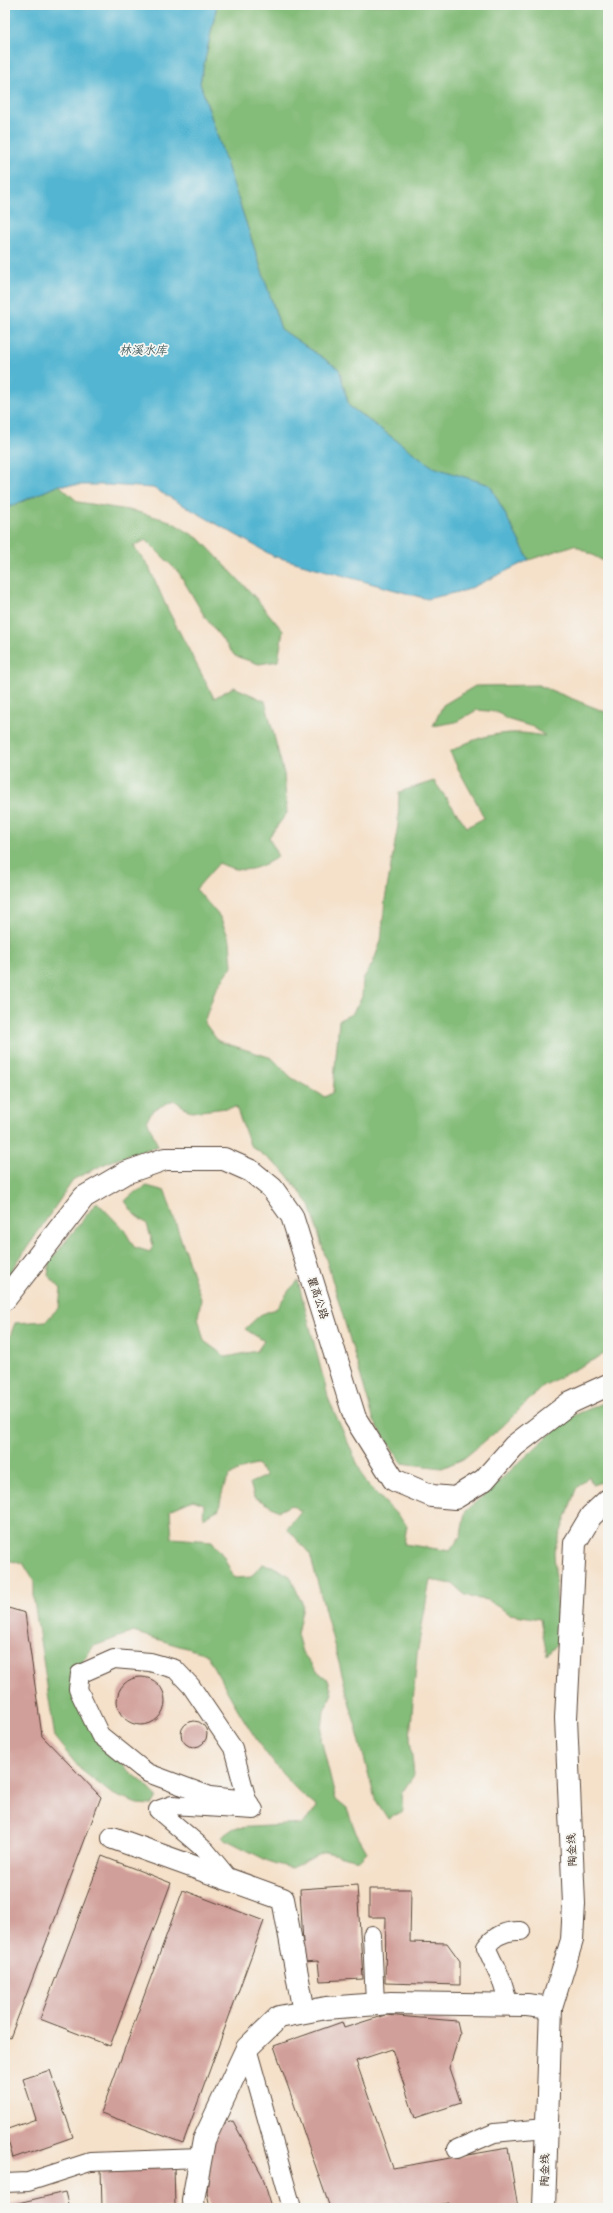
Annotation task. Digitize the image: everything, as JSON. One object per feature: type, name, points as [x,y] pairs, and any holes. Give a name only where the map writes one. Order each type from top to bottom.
[{"type":"street","name":"瞿高公路","points":[[5,1299],[84,1197],[125,1173],[165,1159],[224,1159],[251,1171],[267,1184],[292,1216],[355,1418],[394,1480],[432,1496],[454,1498],[484,1480],[514,1446],[571,1402],[608,1385]]},
{"type":"street","name":"陶金线","points":[[545,2206],[545,2128],[550,2008],[572,1940],[574,1904],[566,1718],[575,1543],[591,1516],[608,1500]]},
{"type":"street","points":[[113,1838],[283,1899],[304,2012]]},
{"type":"street","points":[[194,2208],[204,2140],[247,2048],[279,2017],[304,2012],[375,2004],[509,2005],[550,2008]]},
{"type":"lane","points":[[229,1879],[206,1851],[158,1810],[172,1805],[254,1810],[247,1800],[233,1748],[191,1686],[175,1669],[150,1662],[114,1659],[80,1674],[78,1689],[100,1735],[141,1768],[148,1773],[210,1796],[247,1800]]},
{"type":"lane","points":[[509,2005],[501,1979],[486,1946],[493,1937],[510,1930],[521,1931]]},
{"type":"lane","points":[[372,1935],[375,2004]]},
{"type":"lane","points":[[247,2048],[292,2208]]},
{"type":"lane","points":[[457,2149],[494,2133],[545,2128]]},
{"type":"lane","points":[[5,2183],[28,2182],[90,2162],[201,2158]]},
{"type":"green space","points":[[217,5],[608,5],[608,567],[605,562],[574,545],[529,560],[490,485],[433,467],[349,406],[339,369],[281,329],[200,83]]},
{"type":"green space","points":[[59,485],[78,502],[134,511],[170,521],[201,540],[254,596],[283,631],[278,661],[259,664],[235,656],[205,617],[179,573],[146,540],[133,546],[148,565],[167,608],[214,698],[234,687],[265,701],[284,774],[287,813],[269,837],[278,857],[256,868],[243,870],[228,867],[219,863],[196,889],[220,917],[230,941],[232,966],[215,991],[204,1022],[218,1041],[272,1058],[292,1078],[325,1097],[333,1092],[339,1020],[352,1014],[362,997],[363,979],[373,963],[381,941],[385,900],[398,825],[399,792],[434,781],[467,827],[484,818],[450,752],[466,743],[492,735],[520,733],[545,736],[533,727],[506,719],[498,712],[477,710],[456,722],[433,726],[443,705],[475,686],[538,685],[608,713],[608,1352],[543,1386],[503,1426],[463,1459],[442,1468],[402,1463],[374,1421],[310,1205],[283,1170],[250,1145],[236,1107],[191,1112],[174,1100],[153,1110],[147,1120],[158,1146],[111,1161],[74,1179],[5,1280],[5,509]]},
{"type":"green space","points":[[147,1186],[165,1191],[201,1299],[198,1317],[204,1341],[226,1357],[257,1351],[264,1341],[245,1329],[260,1315],[277,1308],[290,1289],[298,1281],[329,1400],[366,1483],[407,1525],[404,1544],[450,1551],[461,1535],[465,1512],[568,1418],[608,1401],[608,1480],[592,1485],[589,1476],[576,1489],[554,1551],[559,1642],[547,1655],[540,1619],[510,1614],[487,1600],[473,1598],[464,1594],[453,1584],[430,1580],[417,1654],[410,1738],[414,1775],[401,1794],[403,1811],[388,1819],[375,1799],[310,1554],[287,1528],[301,1511],[291,1505],[279,1511],[254,1497],[250,1483],[266,1476],[257,1465],[239,1470],[233,1474],[225,1484],[219,1509],[203,1518],[204,1504],[193,1500],[170,1510],[172,1538],[212,1541],[224,1557],[234,1578],[251,1577],[262,1564],[272,1566],[290,1576],[303,1605],[297,1634],[302,1652],[316,1670],[328,1680],[332,1693],[324,1711],[321,1739],[336,1800],[347,1809],[356,1833],[367,1852],[359,1860],[325,1852],[291,1868],[270,1862],[221,1837],[234,1828],[303,1824],[317,1807],[299,1792],[268,1756],[254,1736],[206,1654],[133,1632],[94,1646],[83,1660],[84,1699],[91,1725],[105,1751],[145,1784],[157,1797],[152,1805],[137,1804],[112,1794],[80,1769],[55,1738],[34,1601],[34,1581],[23,1563],[5,1560],[5,1337],[10,1336],[15,1323],[46,1321],[59,1307],[61,1289],[48,1275],[50,1261],[97,1202],[125,1231],[134,1247],[150,1252],[153,1245],[147,1224],[135,1215],[125,1201],[134,1193]]},
{"type":"water","name":"林溪水库","points":[[5,5],[217,5],[200,83],[281,329],[339,369],[349,406],[433,467],[490,485],[529,560],[467,590],[427,599],[273,556],[153,488],[108,485],[59,485],[5,509]]},
{"type":"building","points":[[5,1607],[25,1613],[42,1736],[101,1797],[10,2038],[5,2035]]},
{"type":"building","points":[[136,1677],[146,1677],[158,1684],[165,1696],[165,1706],[158,1718],[146,1725],[136,1725],[128,1721],[121,1714],[117,1706],[117,1696],[121,1688],[128,1681]]},
{"type":"building","points":[[194,1721],[204,1724],[207,1734],[204,1744],[194,1747],[184,1744],[181,1734],[184,1724]]},
{"type":"building","points":[[102,1856],[171,1883],[110,2046],[40,2019]]},
{"type":"building","points":[[357,1885],[363,1979],[320,1981],[318,1961],[304,1962],[300,1889]]},
{"type":"building","points":[[369,1889],[411,1889],[410,1942],[447,1943],[460,1961],[460,1985],[385,1983],[386,1917],[369,1917]]},
{"type":"building","points":[[183,1890],[264,1921],[183,2143],[101,2113]]},
{"type":"building","points":[[385,2015],[457,2021],[460,2034],[449,2068],[461,2103],[415,2118],[392,2049],[356,2061],[393,2168],[508,2148],[518,2208],[449,2208],[449,2203],[417,2208],[330,2208],[274,2046],[342,2022],[344,2028]]},
{"type":"building","points":[[50,2070],[73,2137],[13,2158],[5,2130],[36,2119],[23,2079]]},
{"type":"building","points":[[233,2121],[262,2175],[272,2208],[210,2208],[207,2192],[214,2126]]},
{"type":"building","points":[[174,2165],[175,2208],[102,2208],[101,2168]]},
{"type":"building","points":[[65,2192],[69,2208],[5,2208],[5,2206]]}]
